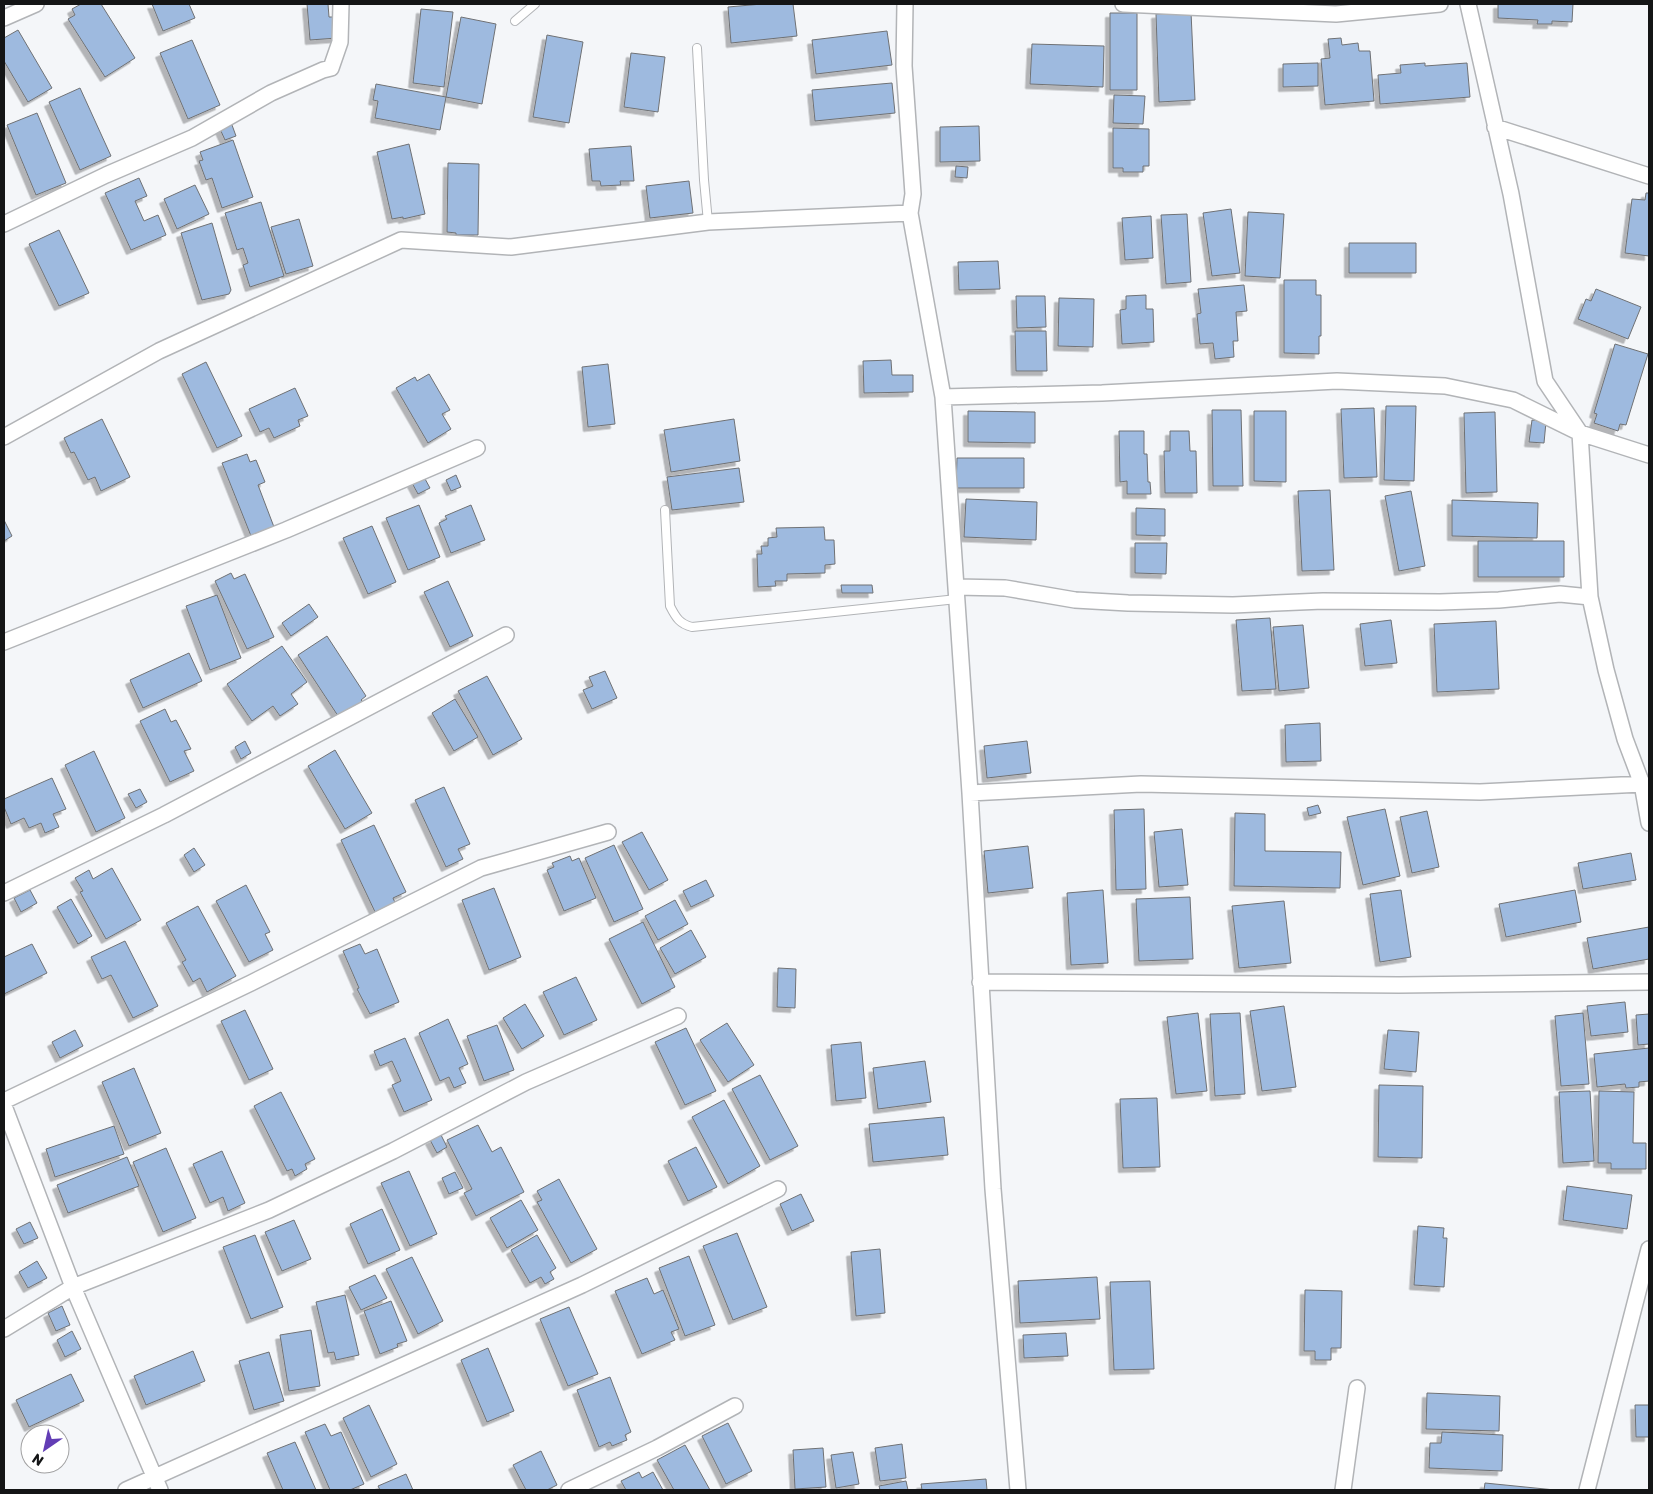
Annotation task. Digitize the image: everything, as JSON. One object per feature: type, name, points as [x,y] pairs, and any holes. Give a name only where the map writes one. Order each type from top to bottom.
[{"type":"street","points":[[4,18],[36,4]]},
{"type":"street","points":[[4,224],[106,175],[192,138],[271,93],[331,68],[340,42],[341,4]]},
{"type":"street","points":[[905,4],[904,66],[913,194],[910,213],[943,397],[970,793],[992,1189],[1018,1490]]},
{"type":"street","points":[[1123,4],[1336,14],[1440,4]]},
{"type":"street","points":[[1468,4],[1511,194],[1545,381],[1580,433],[1590,596],[1606,670],[1625,739],[1645,784],[1649,823]]},
{"type":"street","points":[[1495,127],[1649,176]]},
{"type":"street","points":[[4,437],[159,351],[401,240],[511,247],[708,222],[910,213]]},
{"type":"street","points":[[943,397],[1102,393],[1337,381],[1445,386],[1513,400],[1580,433],[1649,455]]},
{"type":"street","points":[[4,642],[286,530],[477,448]]},
{"type":"street","points":[[956,593],[1005,588],[1075,600],[1233,605],[1323,602],[1440,602],[1499,600],[1560,594],[1590,596]]},
{"type":"street","points":[[4,894],[164,815],[506,635]]},
{"type":"street","points":[[970,793],[1141,784],[1480,792],[1645,784]]},
{"type":"street","points":[[4,1100],[251,983],[481,868],[608,832]]},
{"type":"street","points":[[980,982],[1399,985],[1649,982]]},
{"type":"street","points":[[4,1329],[73,1287],[269,1210],[393,1151],[526,1082],[678,1016]]},
{"type":"street","points":[[4,1106],[73,1287],[157,1484]]},
{"type":"street","points":[[126,1490],[157,1484],[582,1285],[778,1189]]},
{"type":"street","points":[[1587,1490],[1649,1249]]},
{"type":"street","points":[[1343,1490],[1357,1388]]},
{"type":"street","points":[[569,1490],[657,1448],[735,1406]]},
{"type":"lane","points":[[515,21],[535,4]]},
{"type":"lane","points":[[697,48],[708,222]]},
{"type":"lane","points":[[665,510],[670,606],[677,619],[684,625],[692,627],[956,593]]},
{"type":"building","points":[[81,4],[101,4],[135,58],[105,77],[68,19],[75,15],[72,9]]},
{"type":"building","points":[[152,4],[189,4],[195,18],[163,31]]},
{"type":"building","points":[[307,4],[328,4],[329,17],[335,17],[337,38],[310,40]]},
{"type":"building","points":[[793,4],[797,36],[731,43],[728,7]]},
{"type":"building","points":[[1498,4],[1573,4],[1572,22],[1552,21],[1552,24],[1537,24],[1538,20],[1498,18]]},
{"type":"building","points":[[421,9],[453,12],[444,87],[413,83]]},
{"type":"building","points":[[1191,12],[1195,100],[1159,102],[1156,14]]},
{"type":"building","points":[[1110,13],[1137,13],[1137,90],[1110,90]]},
{"type":"building","points":[[461,17],[496,24],[482,104],[446,97]]},
{"type":"building","points":[[18,30],[52,88],[28,102],[4,61],[4,38]]},
{"type":"building","points":[[887,31],[892,65],[816,74],[812,40]]},
{"type":"building","points":[[547,35],[583,42],[569,123],[533,117]]},
{"type":"building","points":[[1341,38],[1342,45],[1358,43],[1359,51],[1370,51],[1374,101],[1325,105],[1321,59],[1330,58],[1328,39]]},
{"type":"building","points":[[192,40],[220,105],[188,119],[160,53]]},
{"type":"building","points":[[1032,44],[1104,46],[1103,87],[1030,84]]},
{"type":"building","points":[[631,53],[665,57],[658,112],[624,107]]},
{"type":"building","points":[[1318,63],[1318,86],[1283,87],[1283,64]]},
{"type":"building","points":[[1425,63],[1425,66],[1467,63],[1470,97],[1380,104],[1378,75],[1401,73],[1400,65]]},
{"type":"building","points":[[892,83],[895,113],[815,121],[812,90]]},
{"type":"building","points":[[376,84],[446,97],[440,130],[375,118],[378,101],[373,100]]},
{"type":"building","points":[[80,88],[111,156],[80,170],[49,102]]},
{"type":"building","points":[[1114,95],[1145,96],[1143,124],[1113,123]]},
{"type":"building","points":[[37,113],[66,183],[36,195],[7,125]]},
{"type":"building","points":[[232,125],[236,136],[225,140],[220,129]]},
{"type":"building","points":[[979,126],[980,161],[940,162],[940,127]]},
{"type":"building","points":[[1113,128],[1149,129],[1149,166],[1143,166],[1143,172],[1123,172],[1123,168],[1113,168]]},
{"type":"building","points":[[233,140],[253,197],[222,208],[212,178],[206,180],[199,161],[203,160],[200,152]]},
{"type":"building","points":[[409,144],[425,214],[403,219],[403,217],[392,219],[377,152]]},
{"type":"building","points":[[631,146],[634,181],[620,181],[621,185],[601,186],[600,181],[592,181],[589,149]]},
{"type":"building","points":[[448,163],[479,164],[478,235],[456,235],[456,233],[447,232]]},
{"type":"building","points":[[956,166],[968,167],[967,178],[955,177]]},
{"type":"building","points":[[139,178],[147,196],[135,201],[144,221],[158,215],[166,235],[131,250],[105,193]]},
{"type":"building","points":[[689,181],[693,213],[650,218],[646,186]]},
{"type":"building","points":[[195,185],[209,214],[177,229],[164,199]]},
{"type":"building","points":[[1646,193],[1649,193],[1649,256],[1625,253],[1632,199],[1645,200]]},
{"type":"building","points":[[261,202],[284,276],[250,287],[243,265],[248,263],[243,248],[237,250],[225,213]]},
{"type":"building","points":[[1231,209],[1240,273],[1212,276],[1203,213]]},
{"type":"building","points":[[1248,212],[1284,214],[1280,278],[1245,276]]},
{"type":"building","points":[[1187,214],[1191,282],[1166,284],[1161,215]]},
{"type":"building","points":[[1151,216],[1153,258],[1125,260],[1122,218]]},
{"type":"building","points":[[299,219],[313,266],[286,274],[271,227]]},
{"type":"building","points":[[212,223],[231,290],[229,294],[202,300],[181,233]]},
{"type":"building","points":[[59,230],[89,293],[59,306],[29,244]]},
{"type":"building","points":[[1349,243],[1416,243],[1416,273],[1349,273]]},
{"type":"building","points":[[998,261],[1000,289],[959,290],[958,262]]},
{"type":"building","points":[[1284,280],[1316,280],[1316,295],[1321,295],[1319,354],[1284,353]]},
{"type":"building","points":[[1244,285],[1247,311],[1236,312],[1238,341],[1233,341],[1234,357],[1215,359],[1213,343],[1200,344],[1197,314],[1201,313],[1198,289]]},
{"type":"building","points":[[1596,289],[1641,307],[1628,339],[1578,319],[1586,299],[1591,301]]},
{"type":"building","points":[[1146,295],[1146,309],[1153,309],[1154,342],[1122,344],[1120,310],[1126,309],[1126,296]]},
{"type":"building","points":[[1016,296],[1045,296],[1046,327],[1017,328]]},
{"type":"building","points":[[1059,298],[1094,299],[1093,347],[1058,346]]},
{"type":"building","points":[[1015,331],[1046,331],[1047,371],[1016,371]]},
{"type":"building","points":[[1615,344],[1648,354],[1626,425],[1620,424],[1618,431],[1594,423],[1597,414],[1594,413]]},
{"type":"building","points":[[891,360],[892,375],[913,375],[913,392],[864,393],[863,361]]},
{"type":"building","points":[[206,362],[242,436],[217,448],[182,374]]},
{"type":"building","points":[[608,364],[615,424],[588,427],[582,367]]},
{"type":"building","points":[[429,374],[450,410],[442,414],[451,429],[428,443],[396,388],[415,377],[417,381]]},
{"type":"building","points":[[295,388],[308,416],[298,420],[300,426],[274,438],[269,428],[260,432],[249,409]]},
{"type":"building","points":[[1386,406],[1416,406],[1414,481],[1384,480]]},
{"type":"building","points":[[1374,408],[1377,477],[1344,478],[1341,409]]},
{"type":"building","points":[[1212,410],[1241,410],[1243,486],[1213,486]]},
{"type":"building","points":[[968,411],[1035,412],[1035,443],[968,442]]},
{"type":"building","points":[[1254,411],[1286,411],[1286,482],[1254,481]]},
{"type":"building","points":[[1495,412],[1497,492],[1466,493],[1464,413]]},
{"type":"building","points":[[102,419],[130,477],[101,491],[95,477],[88,480],[74,452],[71,453],[64,438]]},
{"type":"building","points":[[734,419],[740,461],[671,472],[664,430]]},
{"type":"building","points":[[1532,420],[1546,422],[1544,443],[1529,442]]},
{"type":"building","points":[[1119,431],[1144,431],[1144,454],[1147,454],[1148,482],[1150,482],[1151,494],[1127,494],[1127,481],[1120,482]]},
{"type":"building","points":[[1170,431],[1189,431],[1190,451],[1196,451],[1197,493],[1165,493],[1164,451],[1170,451]]},
{"type":"building","points":[[247,454],[250,462],[256,460],[265,482],[258,485],[274,527],[251,536],[222,463]]},
{"type":"building","points":[[957,458],[1024,458],[1024,488],[956,488]]},
{"type":"building","points":[[739,468],[744,502],[672,510],[667,477]]},
{"type":"building","points":[[456,475],[461,487],[451,491],[446,480]]},
{"type":"building","points":[[424,477],[430,488],[418,494],[412,483]]},
{"type":"building","points":[[1330,490],[1334,570],[1302,571],[1298,491]]},
{"type":"building","points":[[1411,491],[1425,566],[1399,571],[1385,496]]},
{"type":"building","points":[[966,499],[1037,502],[1036,540],[964,537]]},
{"type":"building","points":[[1452,500],[1538,503],[1537,538],[1452,536]]},
{"type":"building","points":[[419,505],[440,557],[408,570],[386,518]]},
{"type":"building","points":[[471,505],[485,540],[451,553],[439,523],[447,519],[445,516]]},
{"type":"building","points":[[1136,508],[1165,509],[1165,536],[1136,535]]},
{"type":"building","points":[[4,520],[12,536],[4,541]]},
{"type":"building","points":[[372,526],[396,582],[368,594],[343,538]]},
{"type":"building","points":[[824,527],[825,540],[834,540],[835,564],[825,565],[825,573],[787,574],[787,581],[775,581],[776,586],[758,587],[757,554],[762,554],[761,546],[768,546],[768,538],[777,537],[776,528]]},
{"type":"building","points":[[1478,541],[1564,541],[1564,577],[1478,577]]},
{"type":"building","points":[[1135,543],[1167,543],[1166,574],[1135,573]]},
{"type":"building","points":[[231,573],[234,579],[245,574],[274,637],[247,649],[215,581]]},
{"type":"building","points":[[448,581],[473,636],[450,647],[424,592]]},
{"type":"building","points":[[841,585],[872,585],[873,593],[842,593]]},
{"type":"building","points":[[217,595],[241,658],[210,670],[186,606]]},
{"type":"building","points":[[309,604],[318,617],[291,636],[282,623]]},
{"type":"building","points":[[1270,618],[1276,689],[1242,691],[1236,620]]},
{"type":"building","points":[[1391,620],[1397,663],[1365,666],[1360,624]]},
{"type":"building","points":[[1496,621],[1499,689],[1437,692],[1434,624]]},
{"type":"building","points":[[1303,625],[1309,688],[1279,691],[1273,627]]},
{"type":"building","points":[[327,636],[366,696],[361,700],[364,703],[340,719],[298,655]]},
{"type":"building","points":[[282,646],[307,682],[291,694],[298,704],[280,716],[273,706],[252,721],[227,684]]},
{"type":"building","points":[[189,653],[202,681],[143,708],[130,680]]},
{"type":"building","points":[[605,671],[617,698],[592,709],[583,690],[593,686],[589,677]]},
{"type":"building","points":[[487,676],[522,739],[493,755],[458,691]]},
{"type":"building","points":[[455,699],[478,737],[454,751],[432,713]]},
{"type":"building","points":[[165,709],[171,722],[176,720],[191,749],[184,751],[194,771],[170,782],[140,721]]},
{"type":"building","points":[[1320,723],[1321,761],[1286,762],[1285,725]]},
{"type":"building","points":[[245,741],[251,753],[241,759],[235,747]]},
{"type":"building","points":[[1027,741],[1031,773],[987,778],[984,746]]},
{"type":"building","points":[[335,750],[372,813],[345,829],[308,766]]},
{"type":"building","points":[[94,751],[125,818],[96,832],[65,765]]},
{"type":"building","points":[[52,778],[66,809],[53,814],[59,827],[45,833],[41,823],[29,828],[24,818],[11,824],[4,807],[4,799]]},
{"type":"building","points":[[444,787],[470,844],[458,849],[463,859],[446,867],[415,800]]},
{"type":"building","points":[[140,789],[147,802],[136,808],[128,794]]},
{"type":"building","points":[[1318,805],[1321,813],[1309,816],[1307,808]]},
{"type":"building","points":[[1144,809],[1146,889],[1116,890],[1114,810]]},
{"type":"building","points":[[1385,809],[1400,876],[1363,885],[1347,817]]},
{"type":"building","points":[[1427,811],[1439,867],[1412,873],[1400,817]]},
{"type":"building","points":[[1235,813],[1265,814],[1265,851],[1341,852],[1340,888],[1234,886]]},
{"type":"building","points":[[374,825],[406,892],[393,898],[396,905],[376,914],[341,840]]},
{"type":"building","points":[[1182,829],[1188,885],[1159,887],[1154,832]]},
{"type":"building","points":[[642,832],[668,880],[649,890],[622,842]]},
{"type":"building","points":[[614,845],[643,909],[614,922],[585,858]]},
{"type":"building","points":[[1028,846],[1033,888],[988,893],[984,851]]},
{"type":"building","points":[[194,848],[205,865],[194,872],[184,855]]},
{"type":"building","points":[[1631,853],[1636,880],[1583,889],[1578,863]]},
{"type":"building","points":[[570,856],[572,861],[579,858],[596,898],[564,911],[547,870],[554,867],[552,863]]},
{"type":"building","points":[[112,868],[141,920],[106,939],[80,892],[83,891],[75,878],[89,870],[93,879]]},
{"type":"building","points":[[706,880],[714,896],[691,907],[683,891]]},
{"type":"building","points":[[246,885],[270,932],[265,934],[273,950],[249,962],[216,901]]},
{"type":"building","points":[[494,888],[521,957],[489,970],[462,900]]},
{"type":"building","points":[[30,890],[37,903],[21,912],[14,898]]},
{"type":"building","points":[[1103,890],[1108,963],[1071,965],[1067,893]]},
{"type":"building","points":[[1401,890],[1411,957],[1380,962],[1370,894]]},
{"type":"building","points":[[1575,890],[1581,922],[1506,937],[1499,904]]},
{"type":"building","points":[[1190,897],[1193,959],[1139,961],[1136,899]]},
{"type":"building","points":[[71,899],[92,936],[78,944],[57,907]]},
{"type":"building","points":[[675,900],[688,924],[658,940],[645,916]]},
{"type":"building","points":[[1284,901],[1291,963],[1239,968],[1232,906]]},
{"type":"building","points":[[198,906],[236,976],[207,992],[200,978],[193,982],[182,962],[186,960],[166,923]]},
{"type":"building","points":[[643,922],[675,987],[642,1004],[609,939]]},
{"type":"building","points":[[1649,927],[1649,959],[1593,969],[1587,938]]},
{"type":"building","points":[[691,930],[706,957],[675,974],[660,948]]},
{"type":"building","points":[[125,941],[158,1006],[133,1018],[111,975],[102,979],[91,957]]},
{"type":"building","points":[[32,944],[47,973],[4,994],[4,957]]},
{"type":"building","points":[[360,944],[365,954],[377,949],[399,1002],[370,1014],[357,989],[359,988],[343,951]]},
{"type":"building","points":[[778,968],[796,969],[795,1008],[777,1007]]},
{"type":"building","points":[[576,977],[597,1020],[564,1035],[543,992]]},
{"type":"building","points":[[1625,1002],[1628,1032],[1591,1036],[1587,1006]]},
{"type":"building","points":[[525,1004],[544,1036],[522,1049],[503,1018]]},
{"type":"building","points":[[1284,1006],[1296,1087],[1262,1091],[1250,1011]]},
{"type":"building","points":[[245,1010],[273,1069],[249,1080],[221,1021]]},
{"type":"building","points":[[1198,1013],[1207,1091],[1176,1094],[1167,1017]]},
{"type":"building","points":[[1240,1013],[1245,1094],[1215,1096],[1210,1014]]},
{"type":"building","points":[[1583,1013],[1589,1084],[1561,1086],[1555,1016]]},
{"type":"building","points":[[1649,1014],[1649,1044],[1638,1045],[1636,1015]]},
{"type":"building","points":[[448,1019],[468,1064],[459,1068],[466,1083],[454,1088],[449,1077],[440,1081],[419,1033]]},
{"type":"building","points":[[727,1023],[754,1065],[728,1082],[700,1040]]},
{"type":"building","points":[[497,1025],[514,1070],[484,1081],[467,1036]]},
{"type":"building","points":[[686,1028],[716,1091],[685,1105],[655,1042]]},
{"type":"building","points":[[75,1030],[83,1046],[60,1058],[52,1042]]},
{"type":"building","points":[[1388,1030],[1419,1032],[1416,1072],[1384,1069]]},
{"type":"building","points":[[405,1038],[432,1100],[404,1112],[392,1085],[401,1081],[392,1061],[380,1066],[374,1051]]},
{"type":"building","points":[[861,1042],[866,1098],[836,1101],[831,1045]]},
{"type":"building","points":[[1649,1048],[1649,1081],[1639,1082],[1639,1087],[1626,1088],[1625,1084],[1597,1087],[1594,1054]]},
{"type":"building","points":[[925,1061],[931,1102],[878,1109],[873,1068]]},
{"type":"building","points":[[134,1068],[161,1133],[129,1146],[102,1082]]},
{"type":"building","points":[[760,1075],[798,1146],[770,1160],[732,1089]]},
{"type":"building","points":[[1379,1085],[1423,1086],[1422,1158],[1378,1157]]},
{"type":"building","points":[[1590,1091],[1594,1161],[1563,1163],[1559,1092]]},
{"type":"building","points":[[1599,1091],[1634,1092],[1633,1143],[1646,1143],[1646,1169],[1611,1169],[1611,1163],[1598,1163]]},
{"type":"building","points":[[281,1092],[315,1159],[305,1164],[307,1169],[295,1176],[292,1169],[287,1171],[254,1106]]},
{"type":"building","points":[[1157,1098],[1160,1167],[1123,1168],[1120,1099]]},
{"type":"building","points":[[724,1100],[760,1166],[728,1184],[692,1117]]},
{"type":"building","points":[[944,1117],[948,1155],[873,1162],[869,1124]]},
{"type":"building","points":[[478,1125],[492,1152],[501,1147],[524,1192],[476,1216],[464,1193],[472,1189],[447,1140]]},
{"type":"building","points":[[114,1126],[124,1154],[55,1177],[46,1149]]},
{"type":"building","points":[[441,1135],[447,1147],[437,1153],[430,1140]]},
{"type":"building","points":[[696,1147],[717,1187],[688,1201],[668,1161]]},
{"type":"building","points":[[166,1148],[196,1218],[163,1232],[133,1162]]},
{"type":"building","points":[[222,1151],[245,1203],[228,1211],[223,1197],[210,1203],[193,1164]]},
{"type":"building","points":[[127,1157],[139,1186],[68,1213],[57,1185]]},
{"type":"building","points":[[409,1171],[437,1234],[410,1246],[381,1183]]},
{"type":"building","points":[[455,1172],[463,1188],[449,1194],[442,1178]]},
{"type":"building","points":[[559,1179],[597,1249],[571,1263],[537,1202],[542,1200],[537,1191]]},
{"type":"building","points":[[1567,1186],[1632,1195],[1627,1229],[1563,1220]]},
{"type":"building","points":[[801,1194],[814,1221],[792,1231],[780,1204]]},
{"type":"building","points":[[521,1200],[538,1230],[507,1248],[490,1218]]},
{"type":"building","points":[[382,1209],[400,1250],[368,1264],[350,1224]]},
{"type":"building","points":[[294,1220],[311,1259],[282,1271],[265,1232]]},
{"type":"building","points":[[30,1222],[38,1238],[24,1244],[16,1229]]},
{"type":"building","points":[[1418,1226],[1444,1228],[1443,1238],[1447,1238],[1444,1287],[1414,1285]]},
{"type":"building","points":[[737,1233],[767,1307],[733,1320],[703,1246]]},
{"type":"building","points":[[255,1235],[283,1307],[251,1319],[223,1247]]},
{"type":"building","points":[[537,1235],[556,1268],[550,1272],[554,1279],[545,1284],[541,1277],[530,1283],[511,1250]]},
{"type":"building","points":[[880,1249],[885,1313],[856,1316],[851,1252]]},
{"type":"building","points":[[689,1256],[715,1325],[685,1336],[659,1268]]},
{"type":"building","points":[[412,1257],[443,1321],[418,1334],[386,1269]]},
{"type":"building","points":[[37,1261],[47,1278],[28,1288],[19,1272]]},
{"type":"building","points":[[375,1275],[387,1298],[361,1310],[349,1287]]},
{"type":"building","points":[[1097,1277],[1100,1319],[1020,1323],[1018,1281]]},
{"type":"building","points":[[647,1278],[654,1294],[663,1290],[679,1329],[671,1332],[675,1340],[642,1354],[615,1291]]},
{"type":"building","points":[[1150,1281],[1154,1369],[1114,1370],[1110,1282]]},
{"type":"building","points":[[1305,1290],[1342,1291],[1341,1348],[1331,1348],[1331,1360],[1315,1360],[1315,1351],[1304,1351]]},
{"type":"building","points":[[345,1295],[359,1355],[336,1360],[334,1352],[328,1353],[316,1302]]},
{"type":"building","points":[[391,1301],[407,1341],[397,1344],[398,1347],[380,1354],[364,1311]]},
{"type":"building","points":[[62,1306],[70,1325],[56,1331],[48,1313]]},
{"type":"building","points":[[569,1307],[598,1374],[568,1386],[540,1319]]},
{"type":"building","points":[[311,1330],[320,1386],[289,1391],[280,1335]]},
{"type":"building","points":[[72,1331],[81,1349],[65,1357],[57,1340]]},
{"type":"building","points":[[1066,1333],[1068,1356],[1024,1358],[1023,1335]]},
{"type":"building","points":[[488,1348],[514,1411],[487,1422],[461,1360]]},
{"type":"building","points":[[193,1351],[205,1381],[146,1405],[134,1376]]},
{"type":"building","points":[[269,1352],[284,1401],[254,1410],[239,1361]]},
{"type":"building","points":[[71,1374],[84,1401],[35,1424],[28,1424],[16,1400]]},
{"type":"building","points":[[610,1377],[631,1432],[625,1435],[627,1440],[612,1446],[610,1442],[599,1447],[577,1390]]},
{"type":"building","points":[[1427,1393],[1500,1396],[1499,1431],[1426,1429]]},
{"type":"building","points":[[369,1405],[397,1464],[371,1477],[343,1418]]},
{"type":"building","points":[[1635,1405],[1649,1405],[1649,1437],[1636,1437]]},
{"type":"building","points":[[728,1423],[752,1471],[726,1484],[702,1436]]},
{"type":"building","points":[[325,1424],[331,1436],[341,1432],[364,1484],[350,1490],[330,1490],[305,1432]]},
{"type":"building","points":[[1442,1432],[1503,1435],[1502,1471],[1429,1468],[1430,1443],[1441,1443]]},
{"type":"building","points":[[295,1442],[316,1490],[283,1490],[267,1453]]},
{"type":"building","points":[[902,1444],[906,1478],[880,1481],[875,1448]]},
{"type":"building","points":[[685,1445],[710,1490],[674,1490],[657,1460]]},
{"type":"building","points":[[823,1448],[826,1487],[795,1489],[793,1450]]},
{"type":"building","points":[[541,1451],[557,1485],[547,1490],[526,1490],[513,1465]]},
{"type":"building","points":[[853,1452],[859,1484],[836,1488],[831,1455]]},
{"type":"building","points":[[639,1472],[642,1478],[653,1472],[663,1490],[626,1490],[621,1481]]},
{"type":"building","points":[[406,1474],[413,1490],[380,1490],[378,1486]]},
{"type":"building","points":[[986,1479],[987,1490],[922,1490],[921,1484]]},
{"type":"building","points":[[906,1481],[908,1490],[880,1490],[879,1486]]},
{"type":"building","points":[[1485,1483],[1555,1490],[1484,1490]]}]
